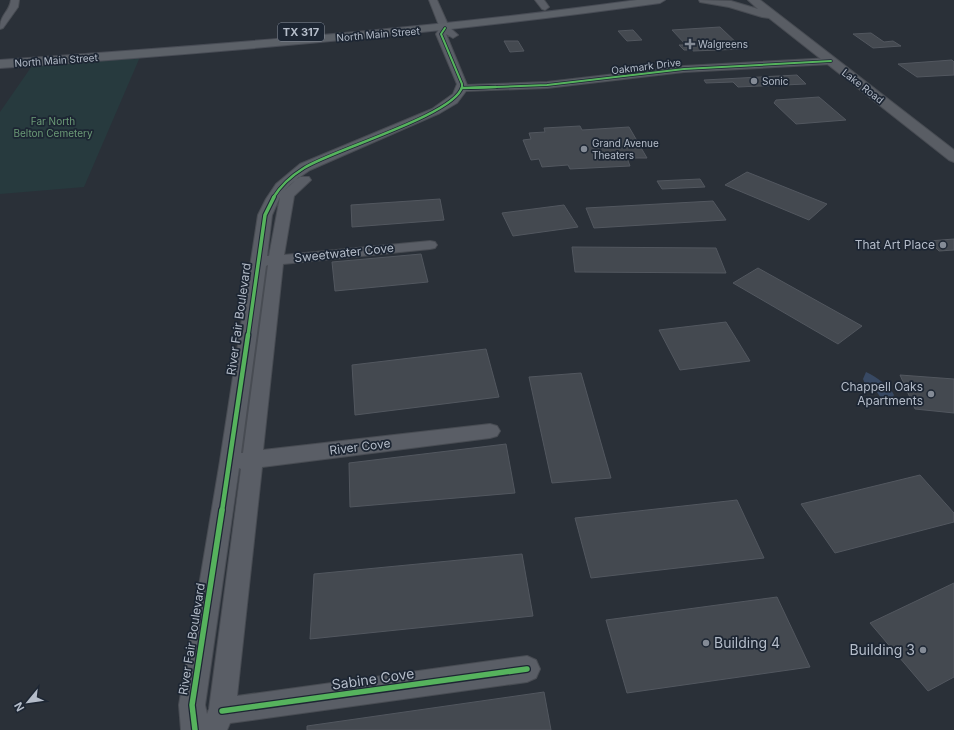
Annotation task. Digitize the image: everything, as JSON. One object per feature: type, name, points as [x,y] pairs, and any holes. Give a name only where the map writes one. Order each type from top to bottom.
[{"type":"main road","name":"North Main Street","points":[[0,56],[443,24],[542,4],[602,0]]},
{"type":"main road","name":"North Main Street","points":[[0,64],[172,51],[443,24],[660,0]]},
{"type":"main road","points":[[704,0],[749,8],[783,24]]},
{"type":"main road","name":"Lake Road","points":[[753,0],[954,157]]},
{"type":"main road","points":[[767,0],[783,24]]},
{"type":"street","points":[[0,26],[14,7],[15,0]]},
{"type":"street","points":[[434,0],[443,24],[452,32],[458,46]]},
{"type":"street","points":[[443,24],[441,34],[459,73],[471,85]]},
{"type":"street","name":"Oakmark Drive","points":[[471,85],[547,85],[684,69],[831,61]]},
{"type":"street","name":"River Fair Boulevard","points":[[195,730],[192,705],[230,462],[257,262],[265,215],[277,190],[333,163],[453,111],[469,99],[471,85]]},
{"type":"street","name":"River Fair Boulevard","points":[[217,720],[252,460],[276,260],[286,201],[292,183]]},
{"type":"street","name":"Sweetwater Cove","points":[[257,262],[430,245]]},
{"type":"street","name":"River Cove","points":[[230,462],[490,431]]},
{"type":"street","name":"Sabine Cove","points":[[217,720],[527,669]]},
{"type":"green space","name":"Far North Belton Cemetery","points":[[140,57],[84,187],[0,194],[0,112],[34,63]]},
{"type":"water","points":[[866,372],[889,388],[894,395],[892,398],[881,398],[876,391],[866,387],[863,379]]},
{"type":"building","name":"Walgreens","points":[[720,27],[743,49],[684,50],[679,45],[686,45],[672,30]]},
{"type":"building","points":[[633,30],[642,40],[627,41],[618,31]]},
{"type":"building","points":[[871,33],[884,42],[893,41],[901,46],[873,48],[853,34]]},
{"type":"building","points":[[504,41],[518,41],[524,51],[510,52]]},
{"type":"building","points":[[952,60],[954,62],[954,75],[917,77],[898,64]]},
{"type":"building","name":"Sonic","points":[[797,75],[806,84],[738,87],[733,82],[706,83],[704,80]]},
{"type":"building","points":[[819,97],[846,120],[796,124],[774,103],[776,100]]},
{"type":"building","name":"Grand Avenue Theaters","points":[[580,126],[582,130],[629,127],[647,158],[627,158],[630,166],[570,169],[568,165],[542,167],[539,159],[531,160],[523,140],[531,139],[529,133],[545,132],[544,128]]},
{"type":"building","points":[[747,172],[827,204],[809,220],[725,185]]},
{"type":"building","points":[[700,179],[705,187],[662,189],[657,181]]},
{"type":"building","points":[[440,199],[444,220],[352,227],[351,205]]},
{"type":"building","points":[[713,201],[726,220],[594,228],[586,208]]},
{"type":"building","points":[[564,205],[578,227],[513,236],[502,213]]},
{"type":"building","name":"That Art Place","points":[[954,239],[954,250],[939,251],[929,241]]},
{"type":"building","points":[[572,247],[716,248],[726,273],[575,272]]},
{"type":"building","points":[[421,254],[428,282],[335,291],[332,262]]},
{"type":"building","points":[[758,268],[862,326],[838,344],[733,283]]},
{"type":"building","points":[[726,322],[750,361],[680,370],[659,330]]},
{"type":"building","points":[[486,349],[499,397],[355,415],[352,365]]},
{"type":"building","points":[[581,373],[611,478],[552,483],[529,377]]},
{"type":"building","name":"Chappell Oaks Apartments","points":[[900,375],[954,379],[954,413],[915,409]]},
{"type":"building","points":[[506,444],[515,493],[350,507],[349,463]]},
{"type":"building","points":[[920,475],[954,513],[954,522],[835,553],[801,504]]},
{"type":"building","points":[[737,500],[764,558],[591,578],[575,518]]},
{"type":"building","points":[[522,554],[533,616],[310,639],[314,574]]},
{"type":"building","name":"Building 3","points":[[954,583],[954,677],[928,691],[870,623]]},
{"type":"building","name":"Building 4","points":[[777,597],[810,667],[627,693],[606,620]]},
{"type":"building","points":[[544,692],[551,730],[307,730],[307,726]]},
{"type":"cycle path","points":[[195,730],[192,705],[230,461],[265,215],[272,199],[280,187],[305,167],[436,111],[457,97],[462,89],[462,84],[441,34],[445,28]]},
{"type":"cycle path","points":[[463,88],[547,85],[684,69],[831,61]]},
{"type":"cycle path","points":[[222,711],[527,669]]},
{"type":"place","name":"Walgreens","points":[[690,44]]},
{"type":"place","name":"Sonic","points":[[754,81]]},
{"type":"place","name":"Grand Avenue Theaters","points":[[584,149]]},
{"type":"place","name":"That Art Place","points":[[943,245]]},
{"type":"place","name":"Chappell Oaks Apartments","points":[[931,394]]},
{"type":"place","name":"Building 4","points":[[706,643]]},
{"type":"place","name":"Building 3","points":[[923,650]]}]
